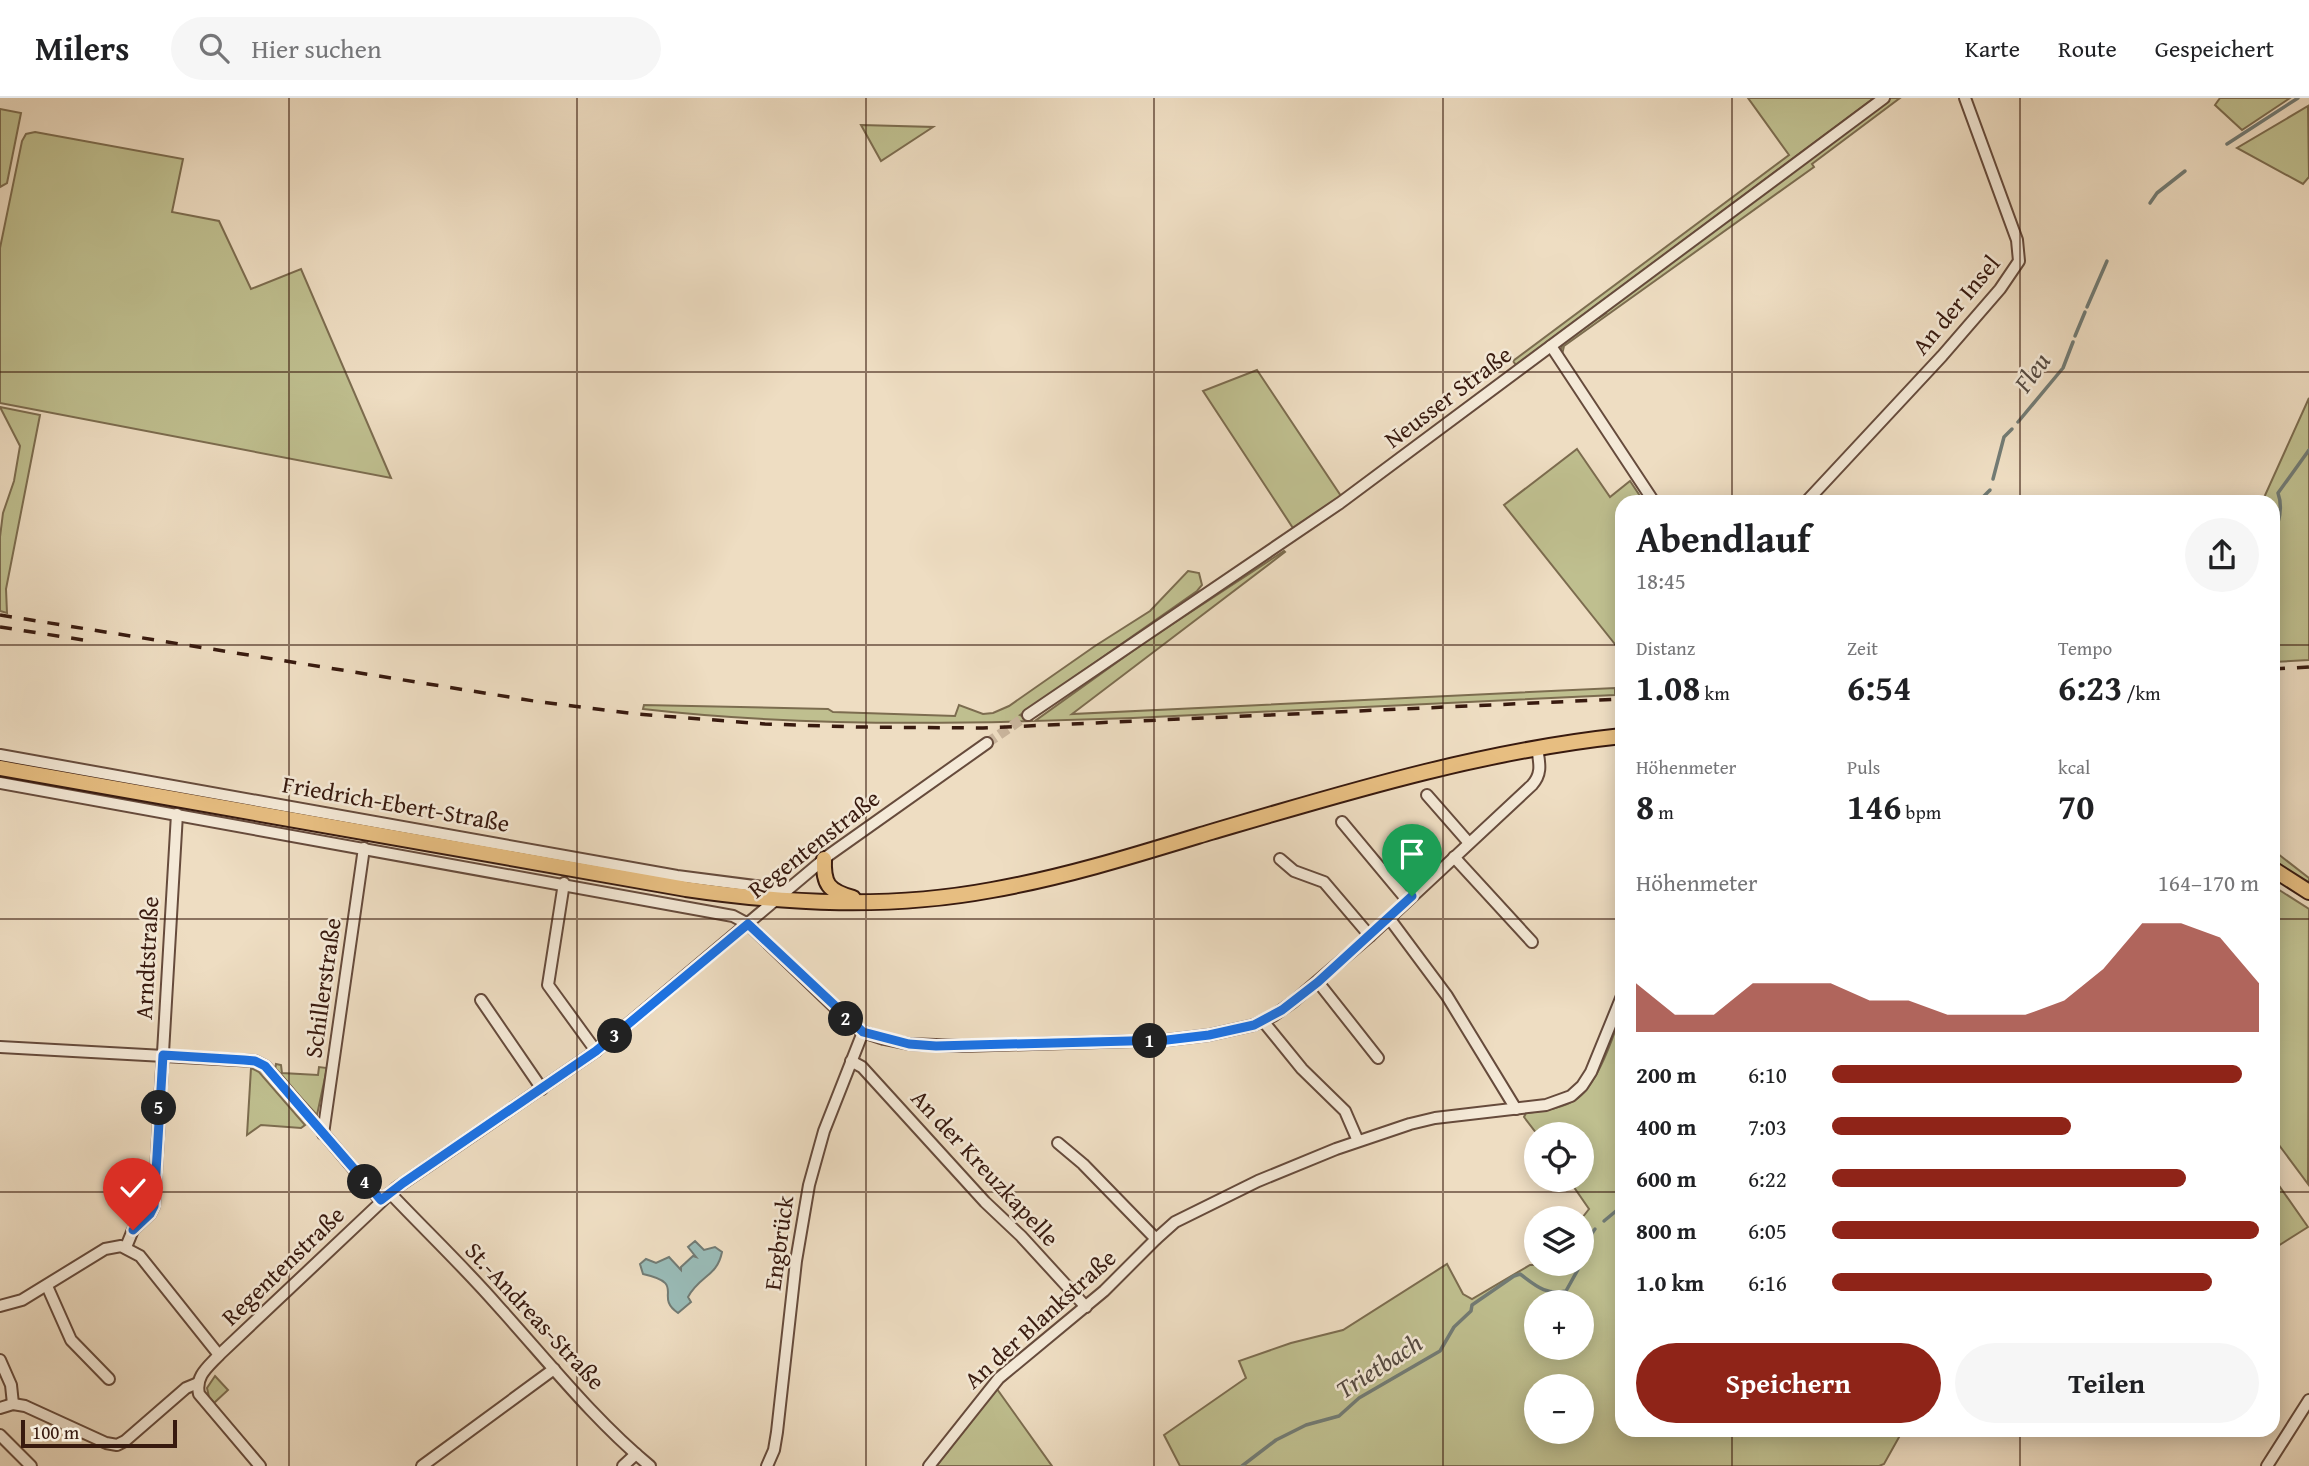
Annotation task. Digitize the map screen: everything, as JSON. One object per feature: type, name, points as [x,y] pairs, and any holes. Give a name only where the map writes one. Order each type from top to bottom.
[{"type":"main road","points":[[0,768],[686,889],[774,901],[868,902],[990,891],[1058,876],[1392,779],[1537,747],[1615,737]]},
{"type":"main road","points":[[824,859],[824,876],[831,888],[868,902]]},
{"type":"main road","points":[[2280,873],[2309,892]]},
{"type":"street","name":"Neusser Straße","points":[[1028,715],[1340,503],[1884,98]]},
{"type":"street","name":"An der Insel","points":[[1813,495],[1942,356],[2000,289],[2019,261],[2017,240],[1965,98]]},
{"type":"street","points":[[1551,346],[1649,495]]},
{"type":"street","name":"Regentenstraße","points":[[13,1404],[25,1406],[106,1443],[117,1445],[128,1439],[186,1388],[198,1383],[200,1376],[219,1355],[385,1197],[596,1051],[824,859],[987,743]]},
{"type":"street","points":[[748,924],[863,1032],[884,1039],[922,1045],[1026,1045],[1179,1039],[1227,1031],[1263,1021],[1282,1010],[1370,936],[1536,780],[1540,770],[1537,747]]},
{"type":"street","name":"Friedrich-Ebert-Straße","points":[[0,755],[677,876],[786,890]]},
{"type":"street","name":"Friedrich-Ebert-Straße","points":[[0,783],[564,883],[733,916],[748,924]]},
{"type":"street","points":[[1427,795],[1469,843]]},
{"type":"street","name":"Arndtstraße","points":[[126,1247],[133,1230],[149,1216],[153,1208],[177,814]]},
{"type":"street","points":[[1342,822],[1407,900]]},
{"type":"street","name":"Schillerstraße","points":[[323,1134],[364,848]]},
{"type":"street","points":[[1454,857],[1532,942]]},
{"type":"street","points":[[1280,859],[1294,871],[1324,882],[1370,936]]},
{"type":"street","points":[[564,883],[547,982],[552,993],[596,1051]]},
{"type":"street","points":[[1389,918],[1447,996],[1516,1108]]},
{"type":"street","points":[[1318,982],[1378,1058]]},
{"type":"street","points":[[481,1000],[542,1089]]},
{"type":"street","name":"An der Blankstraße","points":[[929,1466],[999,1378],[1086,1307],[1175,1222],[1242,1188],[1358,1141],[1422,1121],[1552,1103],[1579,1090],[1598,1057],[1615,1014]]},
{"type":"street","points":[[1263,1021],[1302,1069],[1345,1111],[1358,1141]]},
{"type":"street","name":"Engbrück","points":[[767,1466],[774,1450],[777,1432],[796,1261],[808,1185],[824,1132],[863,1032]]},
{"type":"street","name":"St.-Andreas-Straße","points":[[0,1047],[261,1063],[323,1134],[486,1293],[554,1369],[650,1466]]},
{"type":"street","name":"An der Kreuzkapelle","points":[[851,1061],[862,1066],[985,1202],[1021,1236],[1086,1307]]},
{"type":"street","points":[[1058,1143],[1083,1164],[1156,1239]]},
{"type":"street","points":[[0,1306],[22,1300],[105,1249],[114,1246],[126,1247],[140,1255],[219,1355]]},
{"type":"street","points":[[47,1286],[71,1340],[109,1379]]},
{"type":"street","points":[[0,1360],[10,1383],[13,1404],[0,1408]]},
{"type":"street","points":[[422,1466],[554,1369]]},
{"type":"street","points":[[198,1383],[203,1401],[260,1466]]},
{"type":"street","points":[[2267,1466],[2309,1400]]},
{"type":"street","points":[[0,1435],[31,1466]]},
{"type":"street","points":[[623,1466],[636,1454]]},
{"type":"green space","points":[[1748,98],[1874,98],[1516,365],[1513,361],[1789,155]]},
{"type":"green space","points":[[1891,98],[1900,98],[1812,164],[1814,167],[1564,346],[1562,355],[1560,353],[1563,342],[1597,316],[1599,318],[1606,313],[1604,311]]},
{"type":"green space","points":[[2220,98],[2290,98],[2242,130],[2215,105]]},
{"type":"green space","points":[[2308,106],[2309,177],[2303,184],[2237,148]]},
{"type":"green space","points":[[0,109],[21,113],[7,183],[0,187]]},
{"type":"green space","points":[[861,125],[933,127],[881,161]]},
{"type":"green space","points":[[35,132],[183,159],[172,212],[219,221],[251,289],[301,269],[391,478],[0,403],[0,248],[22,141],[26,134]]},
{"type":"green space","points":[[1257,370],[1341,496],[1293,528],[1203,391]]},
{"type":"green space","points":[[2309,398],[2309,660],[2280,662],[2280,495],[2265,495]]},
{"type":"green space","points":[[0,407],[40,415],[6,589],[7,613],[0,611],[0,537],[3,513],[14,481],[20,446]]},
{"type":"green space","points":[[1577,449],[1610,497],[1630,481],[1639,495],[1615,495],[1615,644],[1504,505]]},
{"type":"green space","points":[[1284,551],[1072,714],[1615,688],[1615,695],[1035,721],[1148,640]]},
{"type":"green space","points":[[1188,571],[1199,573],[1202,585],[1197,591],[1020,715],[1033,721],[838,722],[740,718],[643,709],[644,705],[828,709],[833,712],[955,716],[959,705],[983,714],[993,713],[1009,706],[1150,611]]},
{"type":"green space","points":[[2280,855],[2309,878],[2309,886],[2280,868]]},
{"type":"green space","points":[[2280,890],[2309,909],[2308,1184],[2280,1146]]},
{"type":"green space","points":[[1615,1029],[1615,1437],[1899,1437],[1884,1464],[1180,1466],[1164,1435],[1246,1378],[1239,1361],[1291,1343],[1343,1330],[1447,1264],[1463,1294],[1472,1299],[1524,1269],[1524,1276],[1594,1276],[1594,1206],[1587,1206],[1577,1192],[1594,1192],[1594,1122],[1528,1122],[1524,1117],[1526,1113],[1567,1104],[1578,1098],[1592,1081]]},
{"type":"green space","points":[[276,1064],[281,1065],[282,1073],[318,1075],[319,1067],[327,1068],[317,1115],[275,1070]]},
{"type":"green space","points":[[251,1068],[259,1072],[305,1125],[301,1128],[261,1125],[247,1135]]},
{"type":"green space","points":[[2280,1187],[2308,1227],[2280,1245]]},
{"type":"green space","points":[[215,1376],[228,1390],[214,1403],[207,1388]]},
{"type":"green space","points":[[997,1389],[1052,1466],[936,1466]]},
{"type":"water","points":[[695,1241],[704,1250],[715,1247],[722,1252],[716,1266],[688,1297],[691,1302],[678,1313],[668,1301],[667,1286],[664,1282],[643,1274],[640,1264],[646,1259],[656,1263],[669,1257],[681,1270],[693,1256],[696,1257],[688,1247]]},
{"type":"waterway","name":"Fleu","points":[[2227,144],[2298,98]]},
{"type":"waterway","name":"Fleu","points":[[2150,203],[2157,193],[2185,171]]},
{"type":"waterway","name":"Fleu","points":[[2087,307],[2107,261]]},
{"type":"waterway","name":"Fleu","points":[[2075,336],[2085,312]]},
{"type":"waterway","name":"Fleu","points":[[2018,422],[2063,368],[2073,342]]},
{"type":"waterway","name":"Fleu","points":[[1993,479],[2004,437],[2012,429]]},
{"type":"waterway","name":"Trietbach","points":[[2278,495],[2309,450]]},
{"type":"waterway","name":"Fleu","points":[[1985,495],[1990,490]]},
{"type":"waterway","name":"Trietbach","points":[[2280,504],[2280,515]]},
{"type":"waterway","name":"Trietbach","points":[[1604,1221],[1615,1212]]},
{"type":"waterway","name":"Trietbach","points":[[1242,1466],[1276,1440],[1306,1425],[1339,1416],[1359,1398],[1440,1351],[1454,1327],[1471,1311],[1472,1305],[1514,1276],[1520,1274],[1536,1286],[1552,1292],[1566,1291],[1574,1276]]},
{"type":"tunnel","points":[[987,743],[1028,715]]},
{"type":"railway","points":[[0,615],[534,701],[637,714],[765,724],[983,728],[1615,699]]},
{"type":"railway","points":[[0,627],[90,641]]},
{"type":"railway","points":[[2280,669],[2309,667]]},
{"type":"route","points":[[133,1230],[150,1214],[154,1206],[163,1055],[261,1063],[381,1200],[596,1051],[748,924],[839,1013],[872,1036],[909,1044],[936,1046],[1167,1040],[1191,1038],[1254,1025],[1273,1016],[1318,982],[1412,896]]}]
